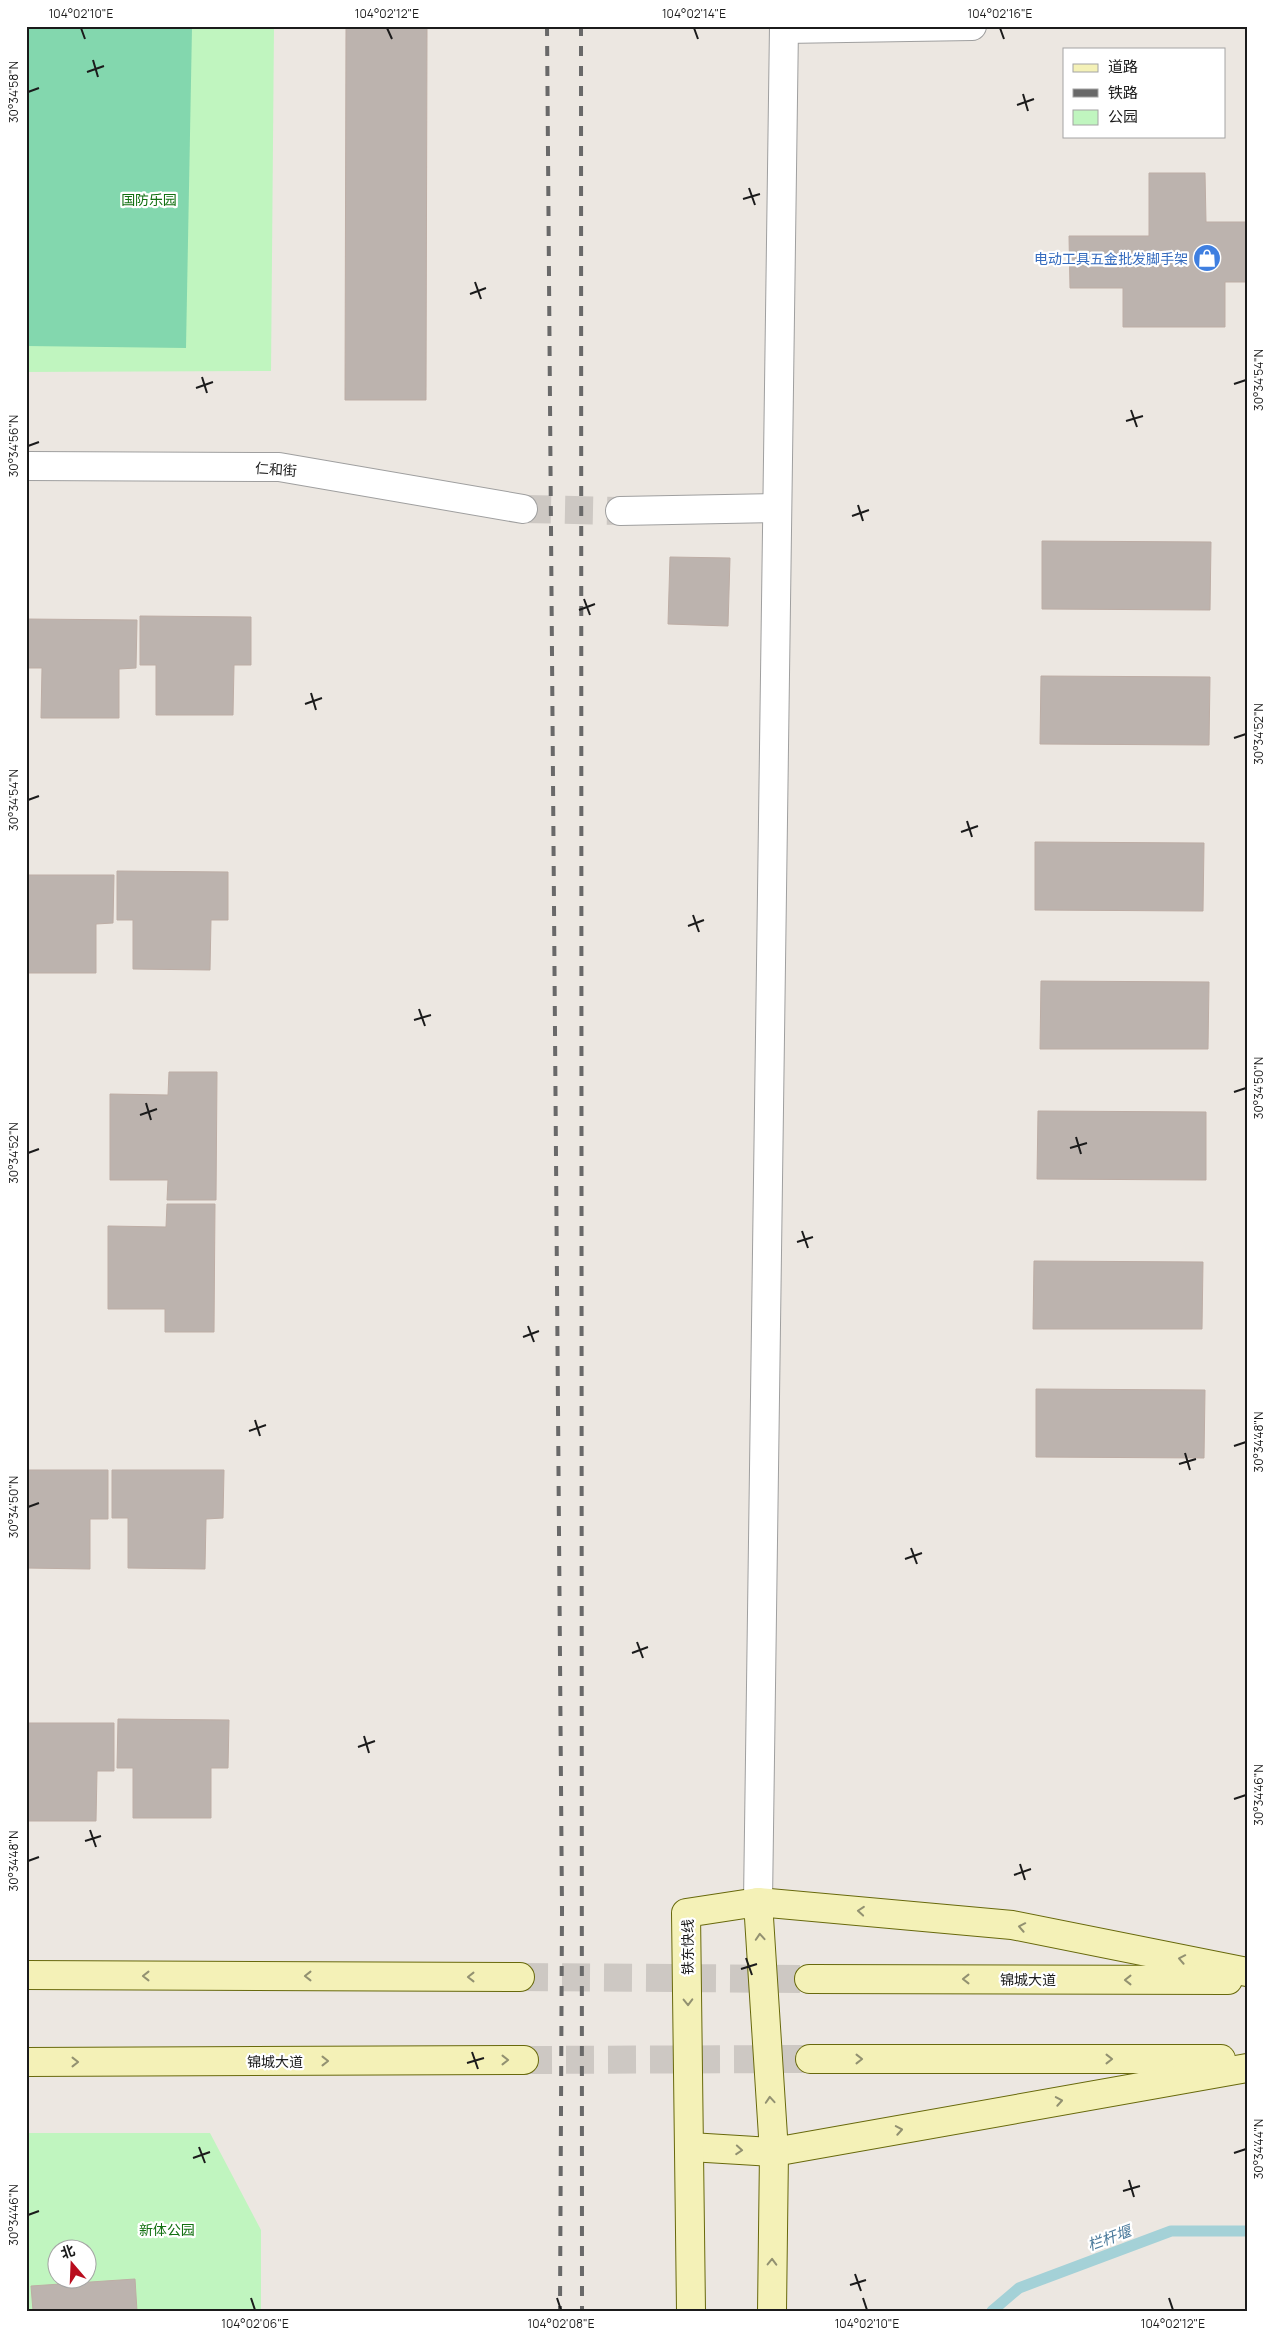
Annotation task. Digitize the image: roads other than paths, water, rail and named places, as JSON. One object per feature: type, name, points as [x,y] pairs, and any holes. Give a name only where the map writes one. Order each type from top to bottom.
[{"type":"main road","points":[[772,2311],[774,2152],[758,1902],[1012,1925],[1247,1972]]},
{"type":"main road","name":"铁东快线","points":[[691,2311],[686,1913],[758,1902]]},
{"type":"main road","points":[[26,1975],[520,1978]]},
{"type":"main road","name":"锦城大道","points":[[809,1978],[1247,1980]]},
{"type":"main road","points":[[810,2059],[1247,2059]]},
{"type":"main road","name":"锦城大道","points":[[26,2062],[524,2060]]},
{"type":"main road","points":[[690,2147],[774,2152],[1247,2068]]},
{"type":"street","points":[[758,1902],[784,28],[972,26]]},
{"type":"street","name":"仁和街","points":[[26,466],[279,467],[523,508]]},
{"type":"street","points":[[620,511],[777,508]]},
{"type":"waterway","name":"栏杆堰","points":[[992,2311],[1019,2288],[1171,2231],[1247,2231]]},
{"type":"tunnel","points":[[523,509],[620,511]]},
{"type":"tunnel","points":[[520,1977],[809,1979]]},
{"type":"tunnel","points":[[524,2060],[810,2059]]},
{"type":"railway","points":[[547,26],[562,1910],[560,2311]]},
{"type":"railway","points":[[581,26],[582,2311]]},
{"type":"place","name":"电动工具五金批发脚手架","points":[[1207,258]]},
{"type":"park label","name":"国防乐园","points":[[149,199]]},
{"type":"park label","name":"新体公园","points":[[167,2229]]}]
